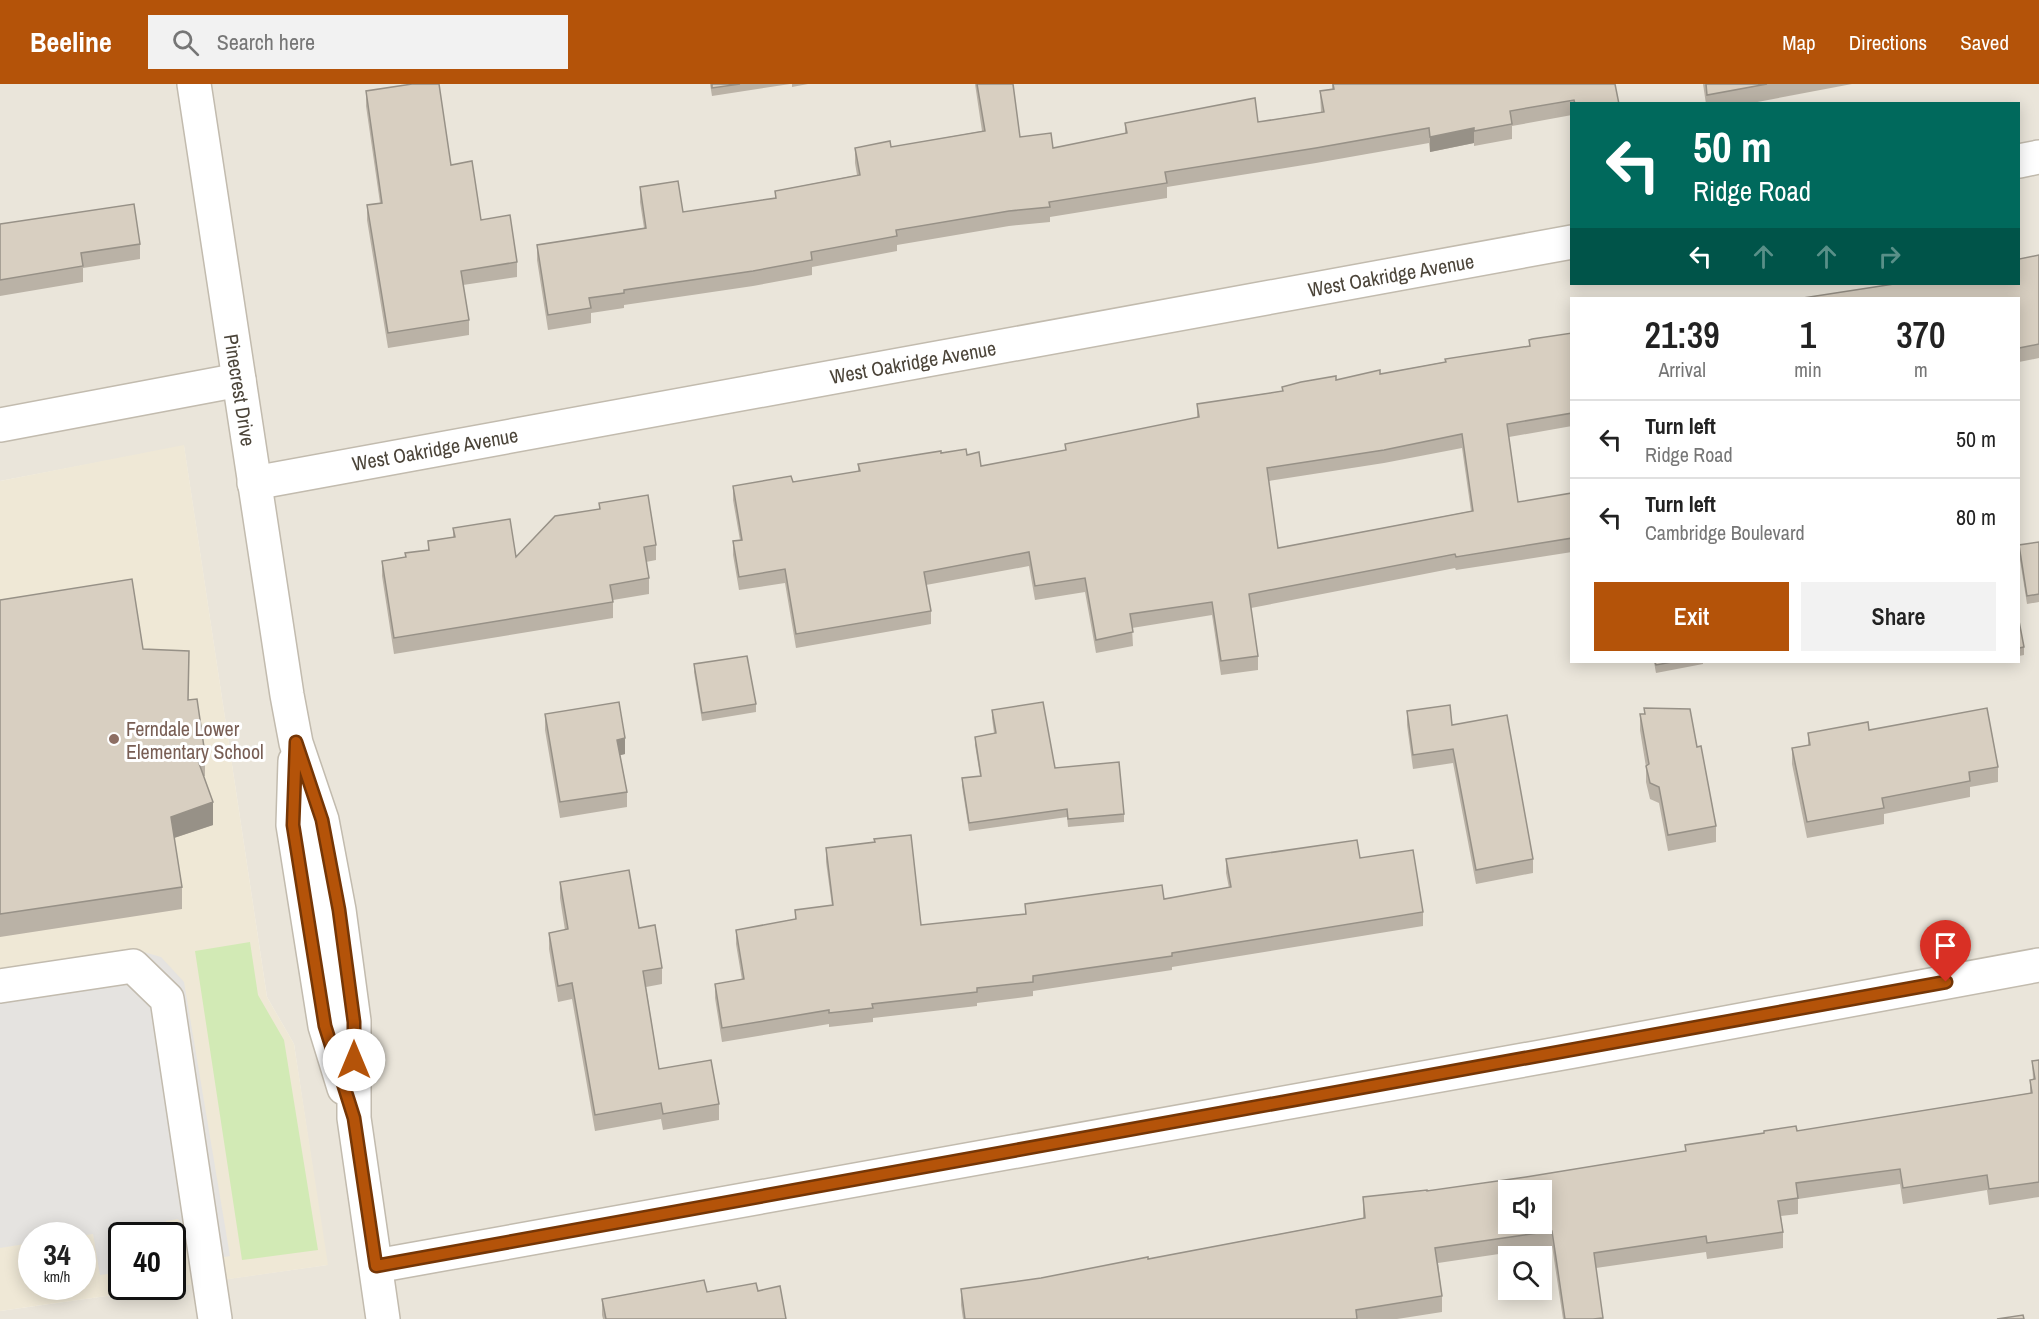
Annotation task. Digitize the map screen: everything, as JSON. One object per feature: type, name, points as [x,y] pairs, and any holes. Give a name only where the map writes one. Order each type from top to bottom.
[{"type":"street","name":"Pinecrest Drive","points":[[194,84],[287,695],[296,742],[322,820],[339,910],[354,1022],[354,1118],[383,1319]]},
{"type":"street","points":[[2020,160],[2039,157]]},
{"type":"street","name":"West Oakridge Avenue","points":[[254,483],[1570,242]]},
{"type":"street","points":[[0,425],[239,380]]},
{"type":"street","points":[[376,1266],[2039,965]]},
{"type":"street","points":[[0,986],[133,966],[167,999],[215,1319]]},
{"type":"shaded area","points":[[0,84],[2039,84],[2039,1319],[0,1319],[0,1311],[78,1300],[96,1300],[96,1297],[108,1296],[108,1300],[186,1300],[186,1285],[327,1265],[294,1044],[267,997],[184,446],[0,481]]},
{"type":"shaded area","name":"Ferndale Lower Elementary School","points":[[184,445],[267,997],[294,1044],[328,1265],[186,1285],[186,1222],[108,1222],[108,1296],[96,1298],[96,1222],[18,1222],[18,1300],[78,1300],[0,1311],[0,481]]},
{"type":"shaded area","points":[[137,950],[161,957],[184,982],[230,1256],[191,1263],[186,1222],[181,1222],[178,1219],[165,1222],[108,1222],[108,1274],[100,1275],[96,1252],[96,1222],[18,1222],[18,1245],[0,1248],[0,971]]},
{"type":"green space","points":[[250,942],[258,995],[284,1040],[318,1250],[242,1260],[195,951]]},
{"type":"building","points":[[412,84],[439,84],[451,165],[472,161],[481,220],[510,215],[517,262],[461,271],[469,320],[388,333],[367,205],[382,203],[366,91]]},
{"type":"building","points":[[712,84],[740,84],[712,88]]},
{"type":"building","points":[[977,84],[1013,84],[1020,137],[1051,133],[1053,148],[1127,133],[1125,123],[1255,98],[1258,122],[1324,112],[1320,91],[1334,89],[1333,84],[1615,84],[1619,102],[1574,102],[1574,100],[1510,111],[1512,124],[1474,131],[1474,128],[1430,137],[1429,128],[1165,172],[1167,183],[1049,202],[1050,207],[1009,211],[896,230],[897,236],[811,252],[812,260],[624,290],[624,293],[589,298],[591,308],[548,315],[537,245],[646,228],[640,187],[678,181],[683,212],[776,198],[775,191],[860,175],[855,148],[890,141],[891,147],[985,131]]},
{"type":"building","points":[[1706,84],[1767,84],[1707,95]]},
{"type":"building","points":[[134,204],[140,244],[81,253],[83,266],[0,280],[0,224]]},
{"type":"building","points":[[2039,255],[2039,344],[2020,348],[2020,297],[1810,297],[1888,285],[2020,285],[2020,259]]},
{"type":"building","points":[[1570,333],[1570,413],[1507,424],[1518,502],[1570,493],[1570,538],[1456,557],[1455,554],[1249,594],[1258,656],[1221,661],[1212,602],[1130,614],[1133,632],[1096,640],[1085,578],[1035,586],[1029,552],[924,572],[931,611],[796,634],[785,569],[739,577],[733,541],[742,540],[733,486],[791,476],[793,482],[860,471],[858,464],[941,451],[941,453],[966,449],[967,455],[979,452],[981,466],[1066,450],[1065,444],[1199,417],[1197,404],[1283,391],[1282,387],[1301,382],[1336,376],[1336,380],[1380,370],[1380,374],[1446,362],[1445,359],[1530,346],[1529,340]],"holes":[[[1462,434],[1473,511],[1278,548],[1267,468],[1384,450]]]},
{"type":"building","points":[[648,495],[656,545],[644,547],[649,578],[610,585],[613,602],[394,638],[382,561],[406,557],[405,553],[429,550],[428,541],[455,537],[453,528],[510,519],[516,557],[555,516],[600,509],[599,503]]},
{"type":"building","points":[[2039,542],[2039,594],[2027,596],[2020,545]]},
{"type":"building","points":[[132,579],[143,649],[189,651],[188,700],[197,699],[205,754],[196,755],[213,802],[171,817],[182,887],[0,914],[0,600]]},
{"type":"building","points":[[2020,626],[2024,647],[2020,648]]},
{"type":"building","points":[[747,656],[756,704],[702,713],[694,664]]},
{"type":"building","points":[[619,702],[625,738],[617,740],[627,792],[560,802],[545,714]]},
{"type":"building","points":[[1043,702],[1055,768],[1119,762],[1124,814],[1068,819],[1067,809],[969,823],[962,778],[981,776],[975,737],[996,733],[992,710]]},
{"type":"building","points":[[1450,705],[1452,725],[1507,715],[1533,859],[1476,870],[1453,749],[1413,755],[1407,711]]},
{"type":"building","points":[[1644,708],[1690,709],[1697,747],[1701,746],[1716,826],[1668,835],[1659,787],[1650,783],[1646,766],[1649,764],[1640,714],[1645,714]]},
{"type":"building","points":[[1987,708],[1998,767],[1969,772],[1970,781],[1882,798],[1884,808],[1807,822],[1792,748],[1810,745],[1808,733],[1868,722],[1869,730]]},
{"type":"building","points":[[911,835],[921,925],[1026,914],[1025,904],[1162,885],[1164,899],[1231,887],[1226,859],[1357,840],[1360,858],[1413,850],[1423,912],[1172,953],[1172,956],[1033,976],[1033,982],[977,988],[977,992],[872,1004],[873,1008],[829,1013],[829,1010],[722,1028],[715,984],[744,979],[736,930],[796,919],[795,910],[833,905],[826,848]]},
{"type":"building","points":[[629,870],[639,928],[655,925],[662,968],[643,971],[659,1069],[711,1060],[719,1104],[663,1114],[661,1103],[595,1115],[572,983],[558,986],[549,933],[568,929],[560,882]]},
{"type":"building","points":[[2039,1060],[2039,1182],[1989,1189],[1987,1175],[1903,1188],[1900,1169],[1796,1183],[1798,1198],[1778,1201],[1783,1232],[1707,1243],[1706,1236],[1594,1253],[1603,1318],[1565,1319],[1552,1231],[1552,1180],[1505,1180],[1686,1151],[1685,1145],[1764,1133],[1764,1131],[1796,1126],[1797,1131],[2032,1093],[2030,1080],[2035,1079],[2032,1061]]},
{"type":"building","points":[[1498,1181],[1498,1234],[1531,1234],[1435,1248],[1442,1296],[1356,1310],[1357,1319],[965,1319],[961,1289],[1041,1278],[1365,1218],[1363,1197]]},
{"type":"building","points":[[704,1280],[707,1292],[756,1283],[758,1291],[780,1286],[786,1319],[606,1319],[602,1299]]},
{"type":"building","points":[[2023,1315],[2024,1319],[1997,1319]]},
{"type":"place","name":"Ferndale Lower Elementary School","points":[[114,739]]},
{"type":"route","points":[[354,1060],[354,1022],[339,910],[322,820],[296,742],[293,825],[325,1026],[354,1118],[376,1266],[1946,982]]}]
